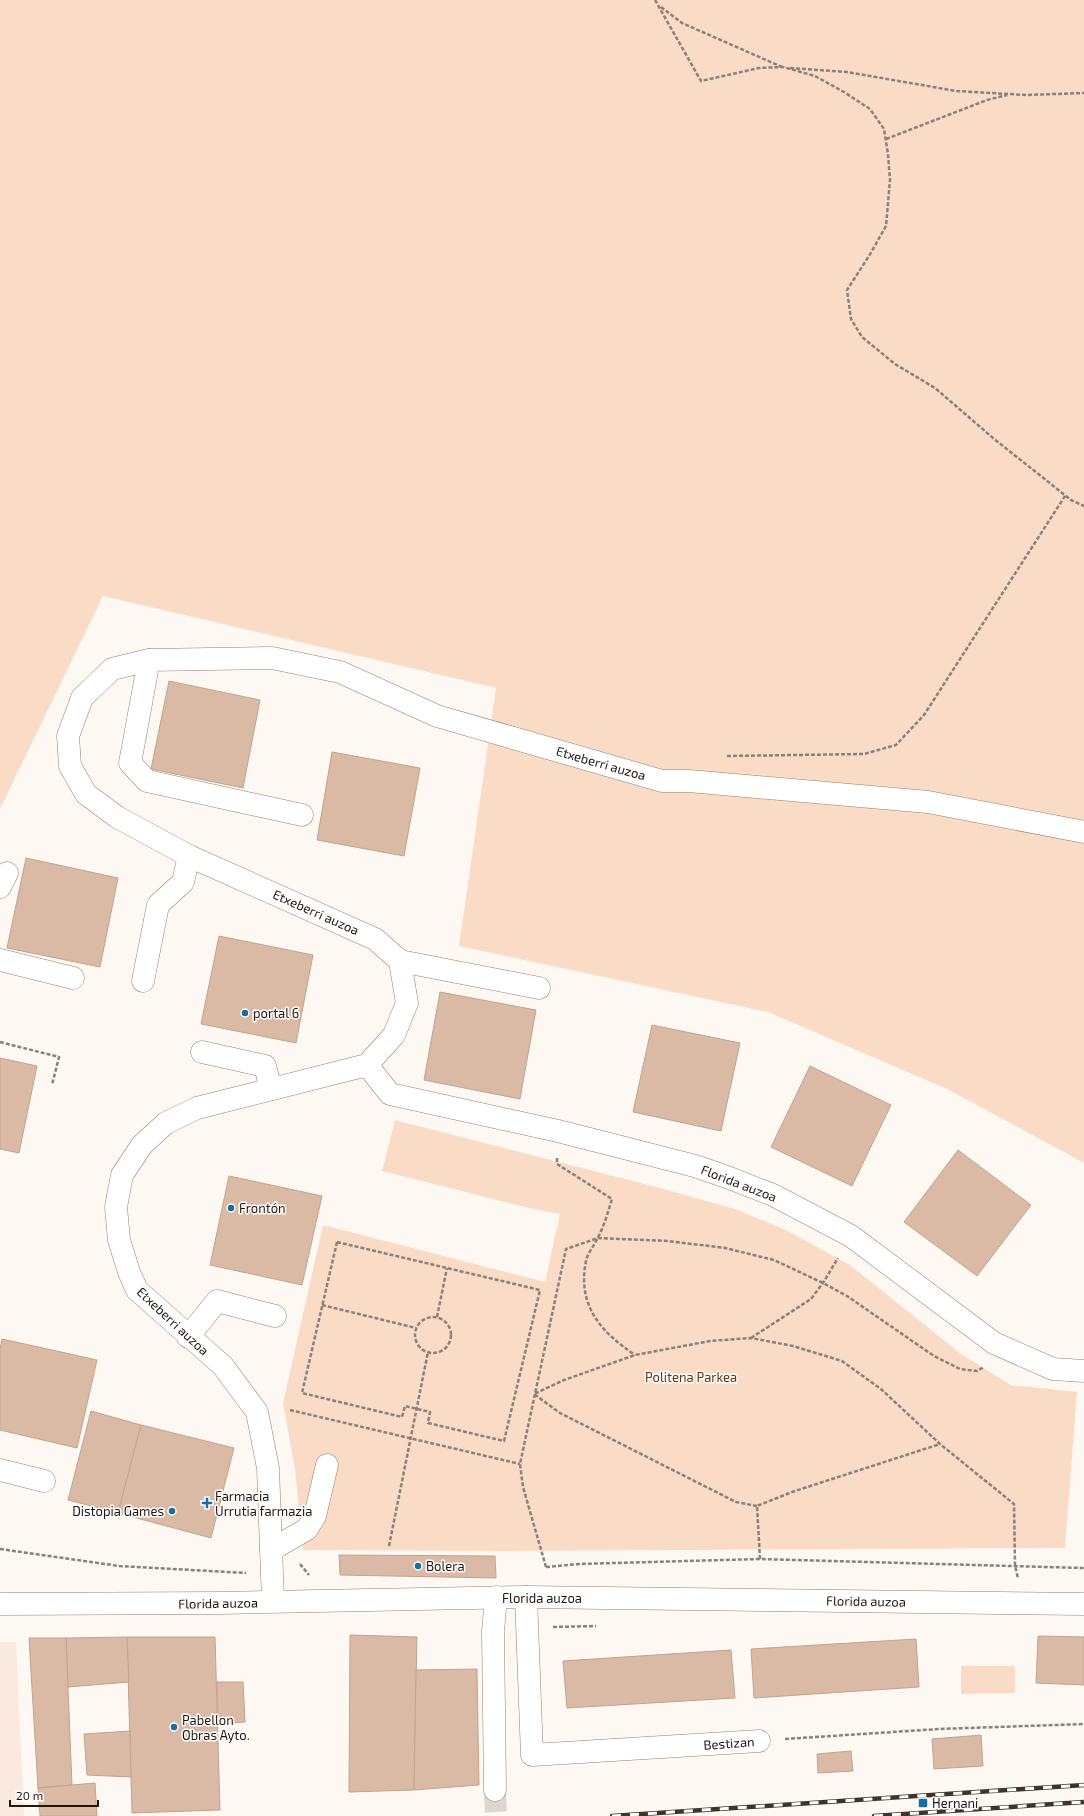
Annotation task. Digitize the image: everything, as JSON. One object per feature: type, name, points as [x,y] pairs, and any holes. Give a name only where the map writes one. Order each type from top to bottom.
[{"type":"street","name":"Etxeberri auzoa","points":[[400,962],[376,939],[189,856],[117,817],[86,794],[70,766],[68,736],[82,698],[112,669],[149,660],[272,658],[340,672],[436,716],[662,781],[689,781],[928,802],[1084,832]]},
{"type":"street","points":[[149,660],[130,763],[146,781],[302,815]]},
{"type":"street","points":[[143,981],[158,905],[183,882],[189,856]]},
{"type":"street","points":[[0,960],[73,978]]},
{"type":"street","points":[[367,1065],[394,1035],[407,1002],[400,962],[539,988]]},
{"type":"street","points":[[202,1052],[265,1066],[271,1089]]},
{"type":"street","name":"Etxeberri auzoa","points":[[273,1601],[268,1468],[257,1412],[223,1366],[188,1337],[137,1290],[129,1272],[119,1240],[116,1207],[122,1175],[142,1145],[166,1123],[198,1108],[367,1065]]},
{"type":"street","name":"Florida auzoa","points":[[367,1065],[390,1094],[558,1131],[695,1166],[773,1195],[852,1236],[994,1343],[1053,1369],[1084,1371]]},
{"type":"street","points":[[188,1337],[217,1301],[275,1316]]},
{"type":"street","points":[[271,1550],[307,1529],[315,1516],[327,1465]]},
{"type":"street","points":[[0,1470],[44,1481]]},
{"type":"street","points":[[495,1790],[493,1631],[496,1598]]},
{"type":"street","name":"Florida auzoa","points":[[0,1604],[220,1604],[273,1601],[496,1598],[1084,1604]]},
{"type":"street","name":"Bestizan","points":[[526,1598],[532,1755],[759,1741]]},
{"type":"path","points":[[655,0],[701,81],[759,68],[783,67],[847,72],[956,91],[1011,94],[1084,93]]},
{"type":"path","points":[[659,6],[682,23],[783,67],[815,76],[844,92],[870,109],[884,129],[886,139],[890,180],[886,226],[847,290],[851,319],[862,337],[895,364],[935,388],[993,438],[1065,496],[1084,506]]},
{"type":"path","points":[[886,139],[987,100],[1011,94]]},
{"type":"path","points":[[726,756],[864,754],[896,745],[924,715],[1065,496]]},
{"type":"path","points":[[0,1042],[59,1058],[52,1084]]},
{"type":"path","points":[[558,1131],[557,1164],[612,1199],[598,1238],[586,1259],[584,1278],[587,1300],[597,1323],[616,1342],[635,1355]]},
{"type":"path","points":[[526,1598],[546,1567],[523,1487],[520,1464],[566,1249],[598,1238],[668,1241],[725,1248],[774,1260],[847,1296],[934,1356],[960,1369],[977,1371],[988,1364]]},
{"type":"path","points":[[337,1242],[540,1290],[504,1441],[428,1423],[430,1412],[418,1409],[405,1406],[402,1417],[302,1393],[322,1305],[337,1242]]},
{"type":"path","points":[[437,1317],[447,1268]]},
{"type":"path","points":[[751,1338],[811,1299],[823,1283]]},
{"type":"path","points":[[322,1305],[416,1328]]},
{"type":"path","points":[[437,1317],[447,1324],[450,1329],[451,1336],[446,1347],[441,1351],[428,1352],[418,1345],[416,1339],[416,1328],[424,1319],[437,1317]]},
{"type":"path","points":[[534,1394],[564,1380],[635,1355],[710,1341],[751,1338],[793,1346],[842,1362],[881,1388],[940,1444],[1014,1504],[1015,1566]]},
{"type":"path","points":[[389,1546],[418,1409],[428,1352]]},
{"type":"path","points":[[534,1394],[560,1413],[736,1502],[757,1506],[792,1492],[940,1444]]},
{"type":"path","points":[[290,1410],[520,1464]]},
{"type":"path","points":[[757,1506],[760,1559]]},
{"type":"path","points":[[546,1567],[579,1564],[760,1559],[1084,1568]]},
{"type":"path","name":"Bestizan","points":[[759,1741],[939,1729],[1084,1724]]},
{"type":"shaded area","points":[[0,1642],[16,1642],[24,1816],[0,1816]]},
{"type":"green space","points":[[0,0],[1084,0],[1084,1163],[947,1089],[768,1012],[459,946],[496,688],[103,596],[0,809]]},
{"type":"green space","name":"Politena Parkea","points":[[395,1120],[664,1189],[735,1209],[786,1230],[850,1265],[961,1354],[1011,1385],[1077,1392],[1065,1548],[495,1551],[303,1550],[295,1469],[283,1403],[323,1225],[545,1282],[560,1214],[529,1208],[382,1171]]},
{"type":"green space","points":[[961,1666],[1015,1666],[1015,1693],[961,1694]]},
{"type":"building","points":[[169,681],[260,700],[243,788],[151,769]]},
{"type":"building","points":[[332,752],[420,768],[404,856],[317,840]]},
{"type":"building","points":[[26,858],[118,878],[100,967],[7,948]]},
{"type":"building","points":[[219,936],[313,955],[296,1043],[201,1024]]},
{"type":"building","points":[[440,992],[536,1010],[520,1099],[424,1080]]},
{"type":"building","points":[[652,1025],[740,1043],[721,1131],[633,1112]]},
{"type":"building","points":[[0,1058],[37,1066],[19,1153],[0,1149]]},
{"type":"building","points":[[810,1066],[891,1105],[852,1186],[771,1147]]},
{"type":"building","points":[[958,1150],[1031,1205],[977,1276],[904,1222]]},
{"type":"building","points":[[229,1176],[322,1196],[302,1285],[210,1265]]},
{"type":"building","points":[[2,1339],[97,1360],[77,1448],[0,1430],[0,1349]]},
{"type":"building","points":[[91,1411],[141,1425],[118,1513],[68,1500]]},
{"type":"building","points":[[141,1425],[234,1448],[211,1538],[118,1513]]},
{"type":"building","name":"Bolera","points":[[339,1555],[495,1556],[496,1578],[340,1575]]},
{"type":"building","points":[[350,1635],[417,1637],[414,1790],[349,1792]]},
{"type":"building","points":[[1038,1636],[1084,1637],[1084,1685],[1036,1683]]},
{"type":"building","name":"Pabellon Obras Ayto.","points":[[127,1637],[215,1637],[220,1810],[132,1813]]},
{"type":"building","points":[[127,1637],[129,1682],[68,1687],[66,1638]]},
{"type":"building","points":[[29,1638],[66,1638],[72,1785],[38,1788]]},
{"type":"building","points":[[916,1639],[919,1687],[754,1698],[751,1649]]},
{"type":"building","points":[[731,1650],[735,1698],[567,1708],[563,1661]]},
{"type":"building","points":[[477,1669],[479,1785],[414,1790],[416,1670]]},
{"type":"building","points":[[217,1682],[243,1682],[245,1722],[218,1724]]},
{"type":"building","points":[[130,1731],[131,1777],[87,1775],[84,1734]]},
{"type":"building","points":[[981,1735],[983,1766],[934,1769],[932,1739]]},
{"type":"building","points":[[851,1751],[853,1771],[818,1773],[817,1754]]},
{"type":"building","points":[[95,1783],[97,1816],[40,1816],[38,1788]]},
{"type":"tunnel","points":[[495,1790],[496,1816]]},
{"type":"railway","points":[[612,1816],[1084,1785]]},
{"type":"railway","points":[[874,1816],[1084,1802]]},
{"type":"place","name":"portal 6","points":[[245,1013]]},
{"type":"place","name":"Frontón","points":[[231,1208]]},
{"type":"place","name":"Farmacia Urrutia farmazia","points":[[207,1503]]},
{"type":"place","name":"Distopia Games","points":[[172,1511]]},
{"type":"place","name":"Bolera","points":[[418,1566]]},
{"type":"place","name":"Pabellon Obras Ayto.","points":[[174,1727]]},
{"type":"place","name":"Hernani","points":[[923,1803]]}]
